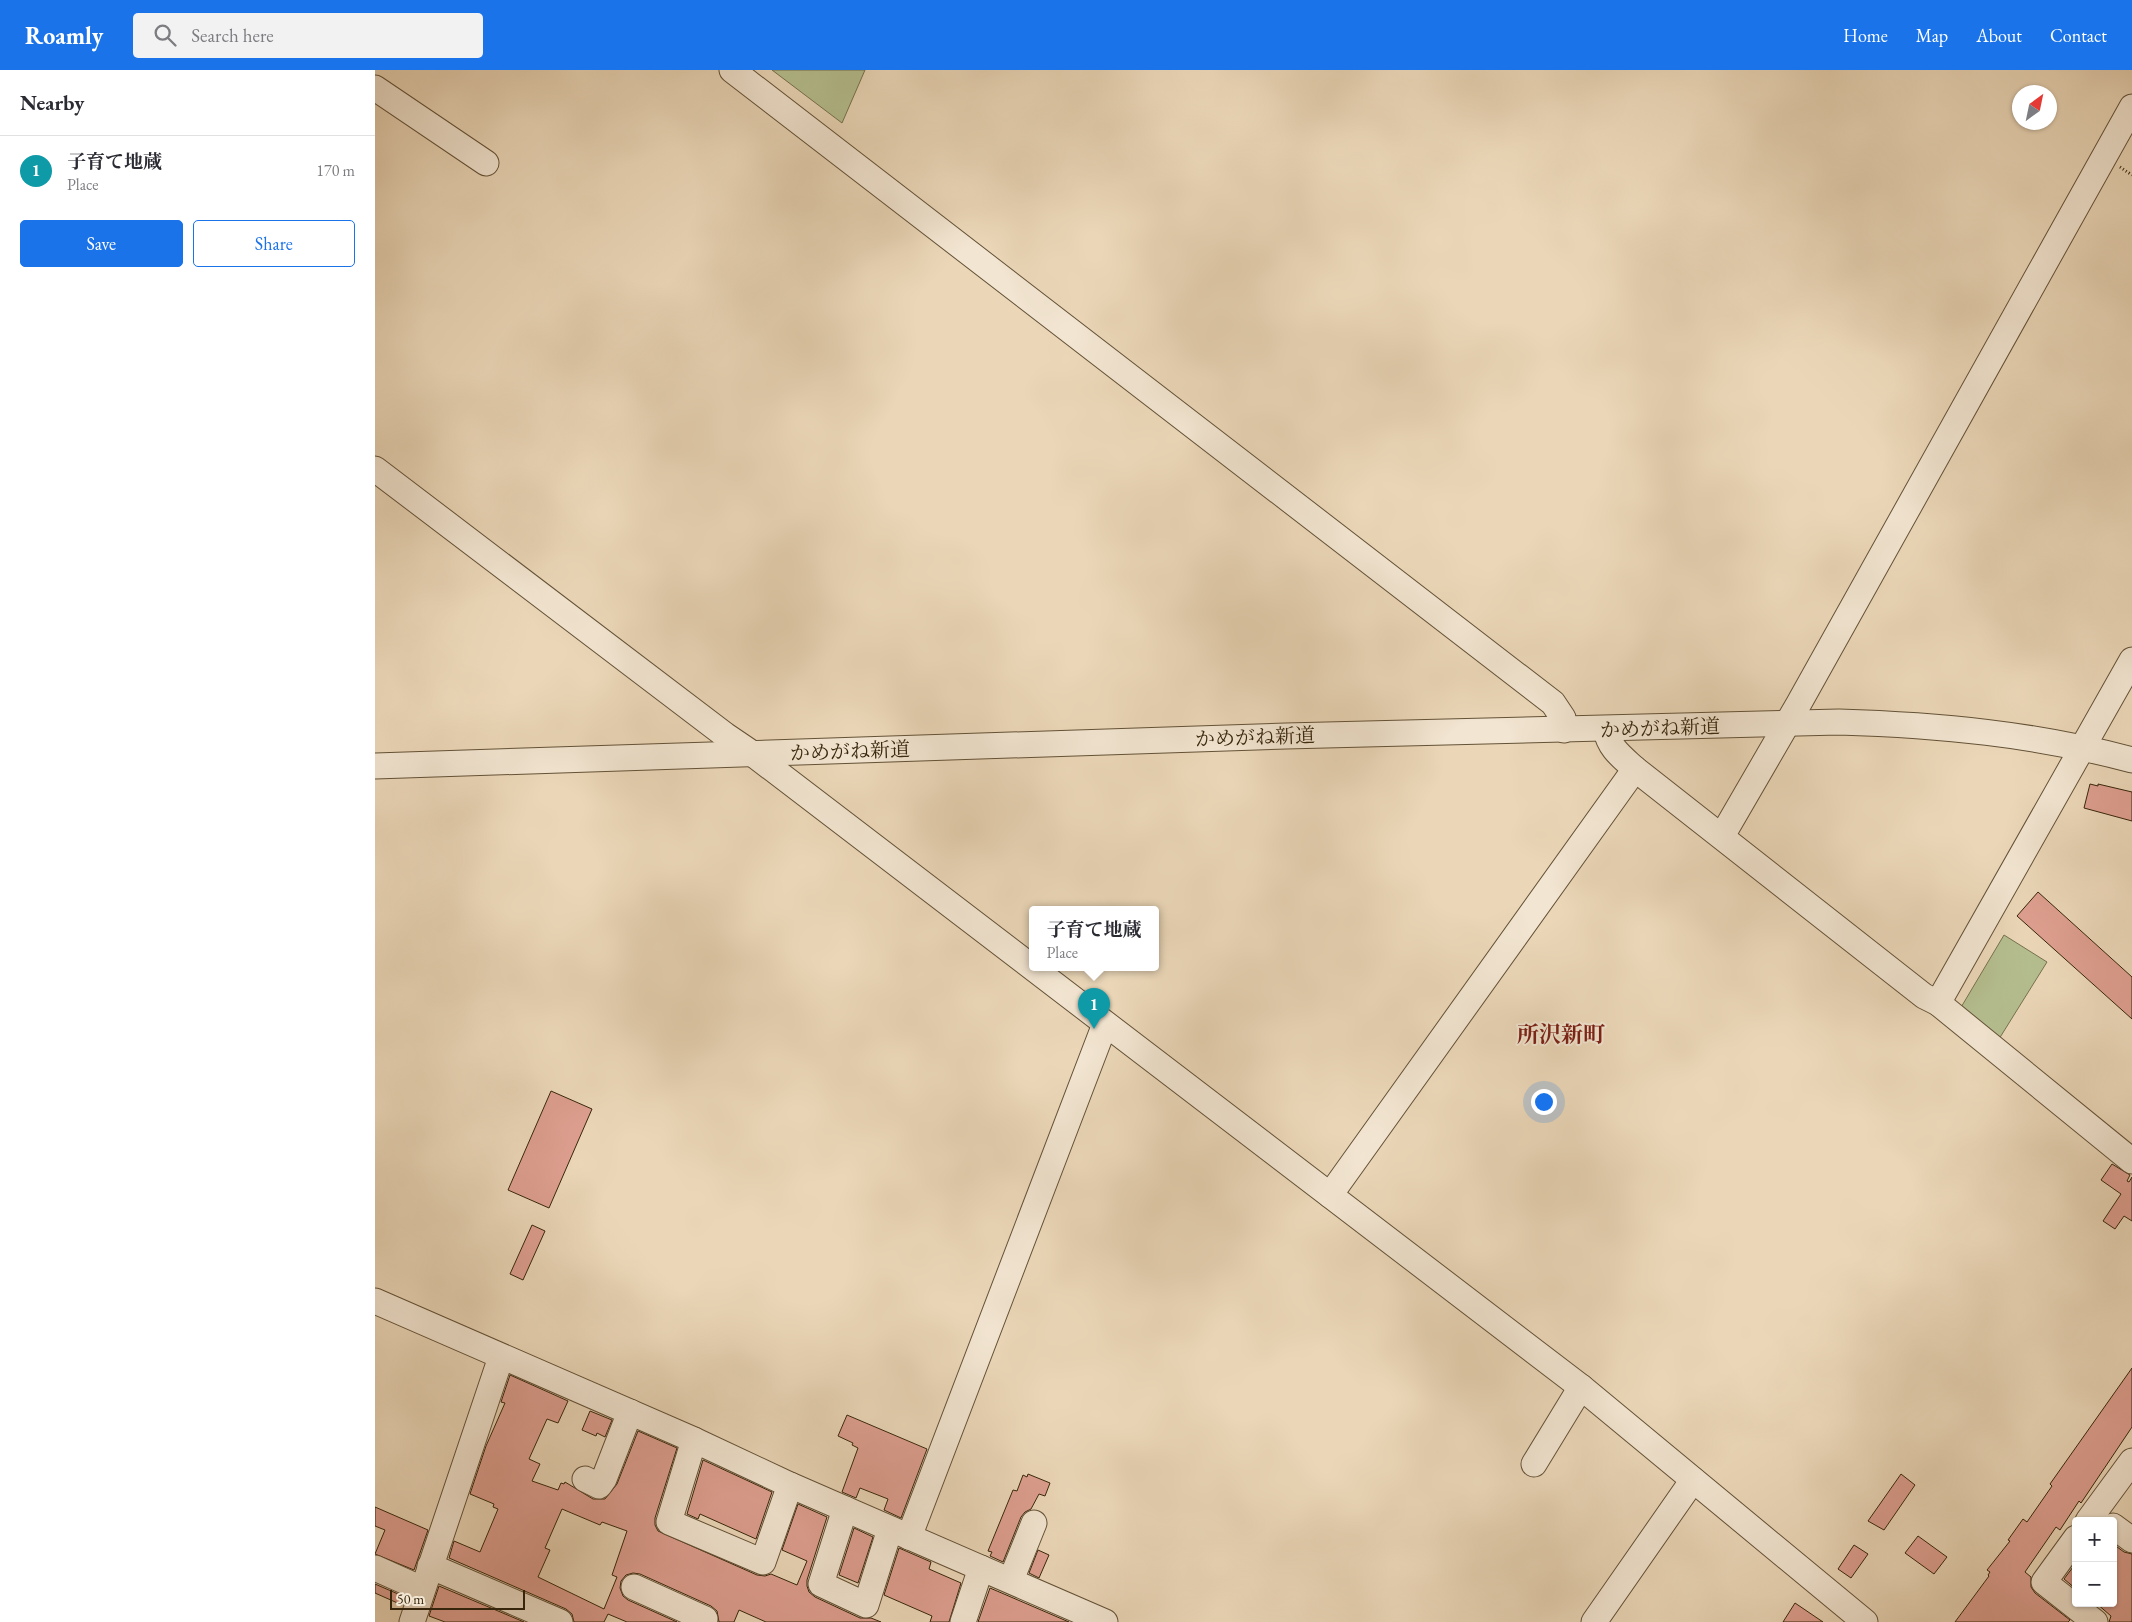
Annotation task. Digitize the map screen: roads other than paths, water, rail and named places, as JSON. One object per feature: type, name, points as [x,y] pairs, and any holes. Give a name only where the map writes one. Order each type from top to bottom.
[{"type":"street","points":[[732,70],[1553,703],[1563,718],[1564,730]]},
{"type":"street","points":[[375,88],[486,163]]},
{"type":"street","points":[[1722,836],[1788,723],[2132,106]]},
{"type":"street","points":[[375,469],[725,735],[753,754],[1029,966]]},
{"type":"street","points":[[1938,1003],[2132,660]]},
{"type":"street","name":"かめがね新道","points":[[375,766],[1276,736],[1606,730],[1788,723],[1929,726],[2082,747],[2132,760]]},
{"type":"street","points":[[1606,730],[1607,740],[1613,749],[1635,770],[1722,836],[1924,996],[1938,1003],[2132,1161]]},
{"type":"street","points":[[1330,1195],[1635,770]]},
{"type":"street","points":[[1036,971],[1581,1387],[1865,1622]]},
{"type":"street","points":[[845,1509],[821,1584],[866,1605],[899,1533],[1105,1024]]},
{"type":"street","points":[[375,1300],[501,1357],[694,1440],[790,1485],[1105,1622]]},
{"type":"street","points":[[417,1620],[422,1589],[501,1357]]},
{"type":"street","points":[[1534,1464],[1581,1387]]},
{"type":"street","points":[[585,1479],[599,1486],[604,1479],[630,1412]]},
{"type":"street","points":[[694,1440],[669,1522],[763,1562],[790,1485]]},
{"type":"street","points":[[2103,1517],[2132,1461]]},
{"type":"street","points":[[1594,1622],[1693,1480]]},
{"type":"street","points":[[1011,1580],[1034,1523]]},
{"type":"street","points":[[2117,1530],[2132,1540]]},
{"type":"street","points":[[2072,1543],[2043,1582],[2095,1622]]},
{"type":"street","points":[[430,1566],[560,1622]]},
{"type":"street","points":[[375,1568],[422,1589]]},
{"type":"street","points":[[963,1622],[981,1568]]},
{"type":"street","points":[[634,1587],[691,1617]]},
{"type":"place","name":"子育て地蔵","points":[[1094,1029]]},
{"type":"district","name":"所沢新町","points":[[1561,1034]]}]
